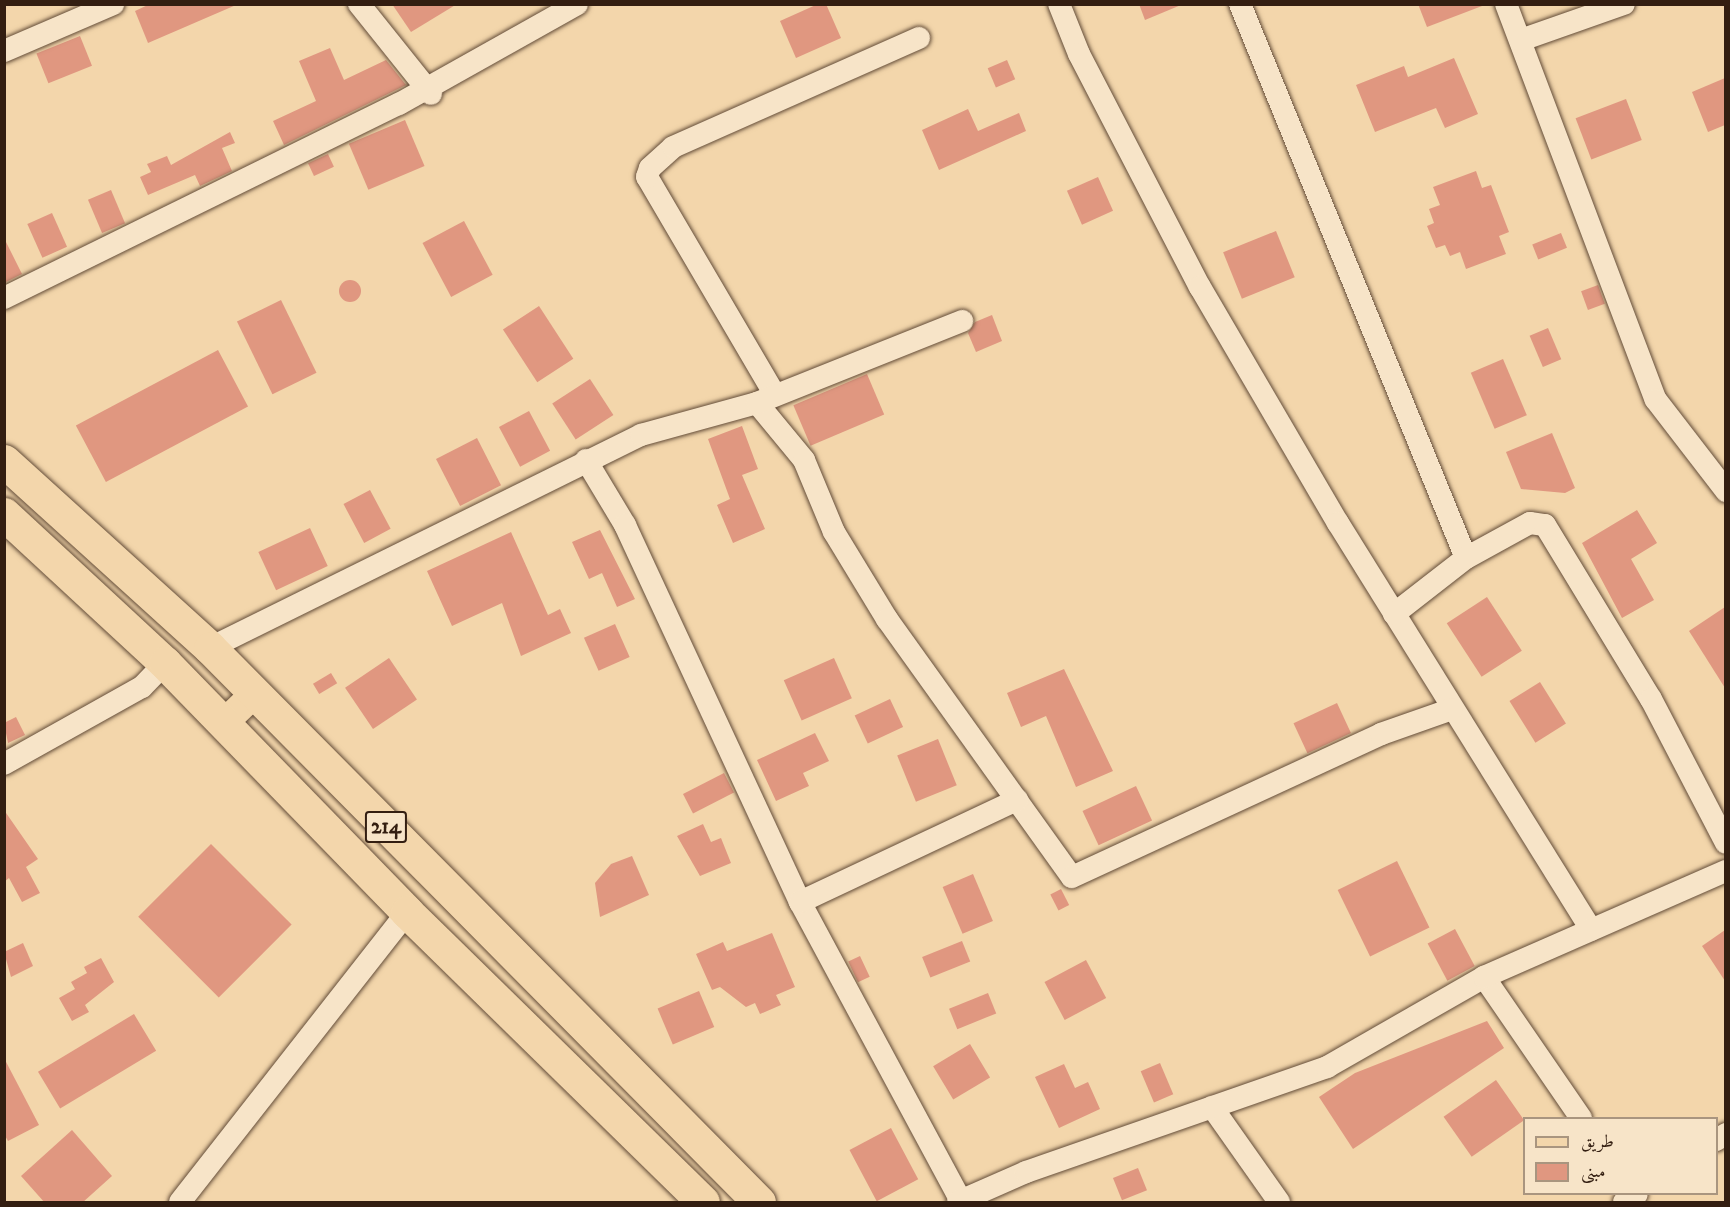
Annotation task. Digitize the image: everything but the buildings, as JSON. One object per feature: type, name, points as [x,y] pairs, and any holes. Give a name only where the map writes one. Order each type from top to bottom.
[{"type":"highway","name":"214","points":[[4,461],[210,648],[759,1203]]},
{"type":"highway","name":"214","points":[[4,514],[165,663],[407,912],[703,1203]]},
{"type":"main road","points":[[224,723],[254,694]]},
{"type":"street","points":[[4,51],[113,4]]},
{"type":"street","points":[[359,4],[428,90]]},
{"type":"street","points":[[4,298],[428,90],[577,4]]},
{"type":"street","points":[[1059,4],[1079,54],[1200,287],[1394,614],[1591,930]]},
{"type":"street","points":[[1240,4],[1466,558]]},
{"type":"street","points":[[1506,4],[1656,400],[1725,491]]},
{"type":"street","points":[[1521,40],[1624,4]]},
{"type":"street","points":[[919,38],[673,147],[650,168],[647,177],[766,399],[804,460],[834,532],[887,619],[1072,878],[1381,735],[1452,709]]},
{"type":"street","points":[[210,648],[586,460],[641,435],[766,399],[962,321]]},
{"type":"street","points":[[586,460],[625,525],[800,902],[959,1202],[1026,1172],[1327,1067],[1484,977],[1725,871]]},
{"type":"street","points":[[1394,614],[1466,558],[1530,523],[1545,525],[1651,699],[1725,843]]},
{"type":"street","points":[[4,764],[142,687],[165,663]]},
{"type":"street","points":[[800,902],[1017,800]]},
{"type":"street","points":[[180,1203],[407,912]]},
{"type":"street","points":[[1484,977],[1580,1117]]},
{"type":"street","points":[[1212,1107],[1279,1203]]}]
